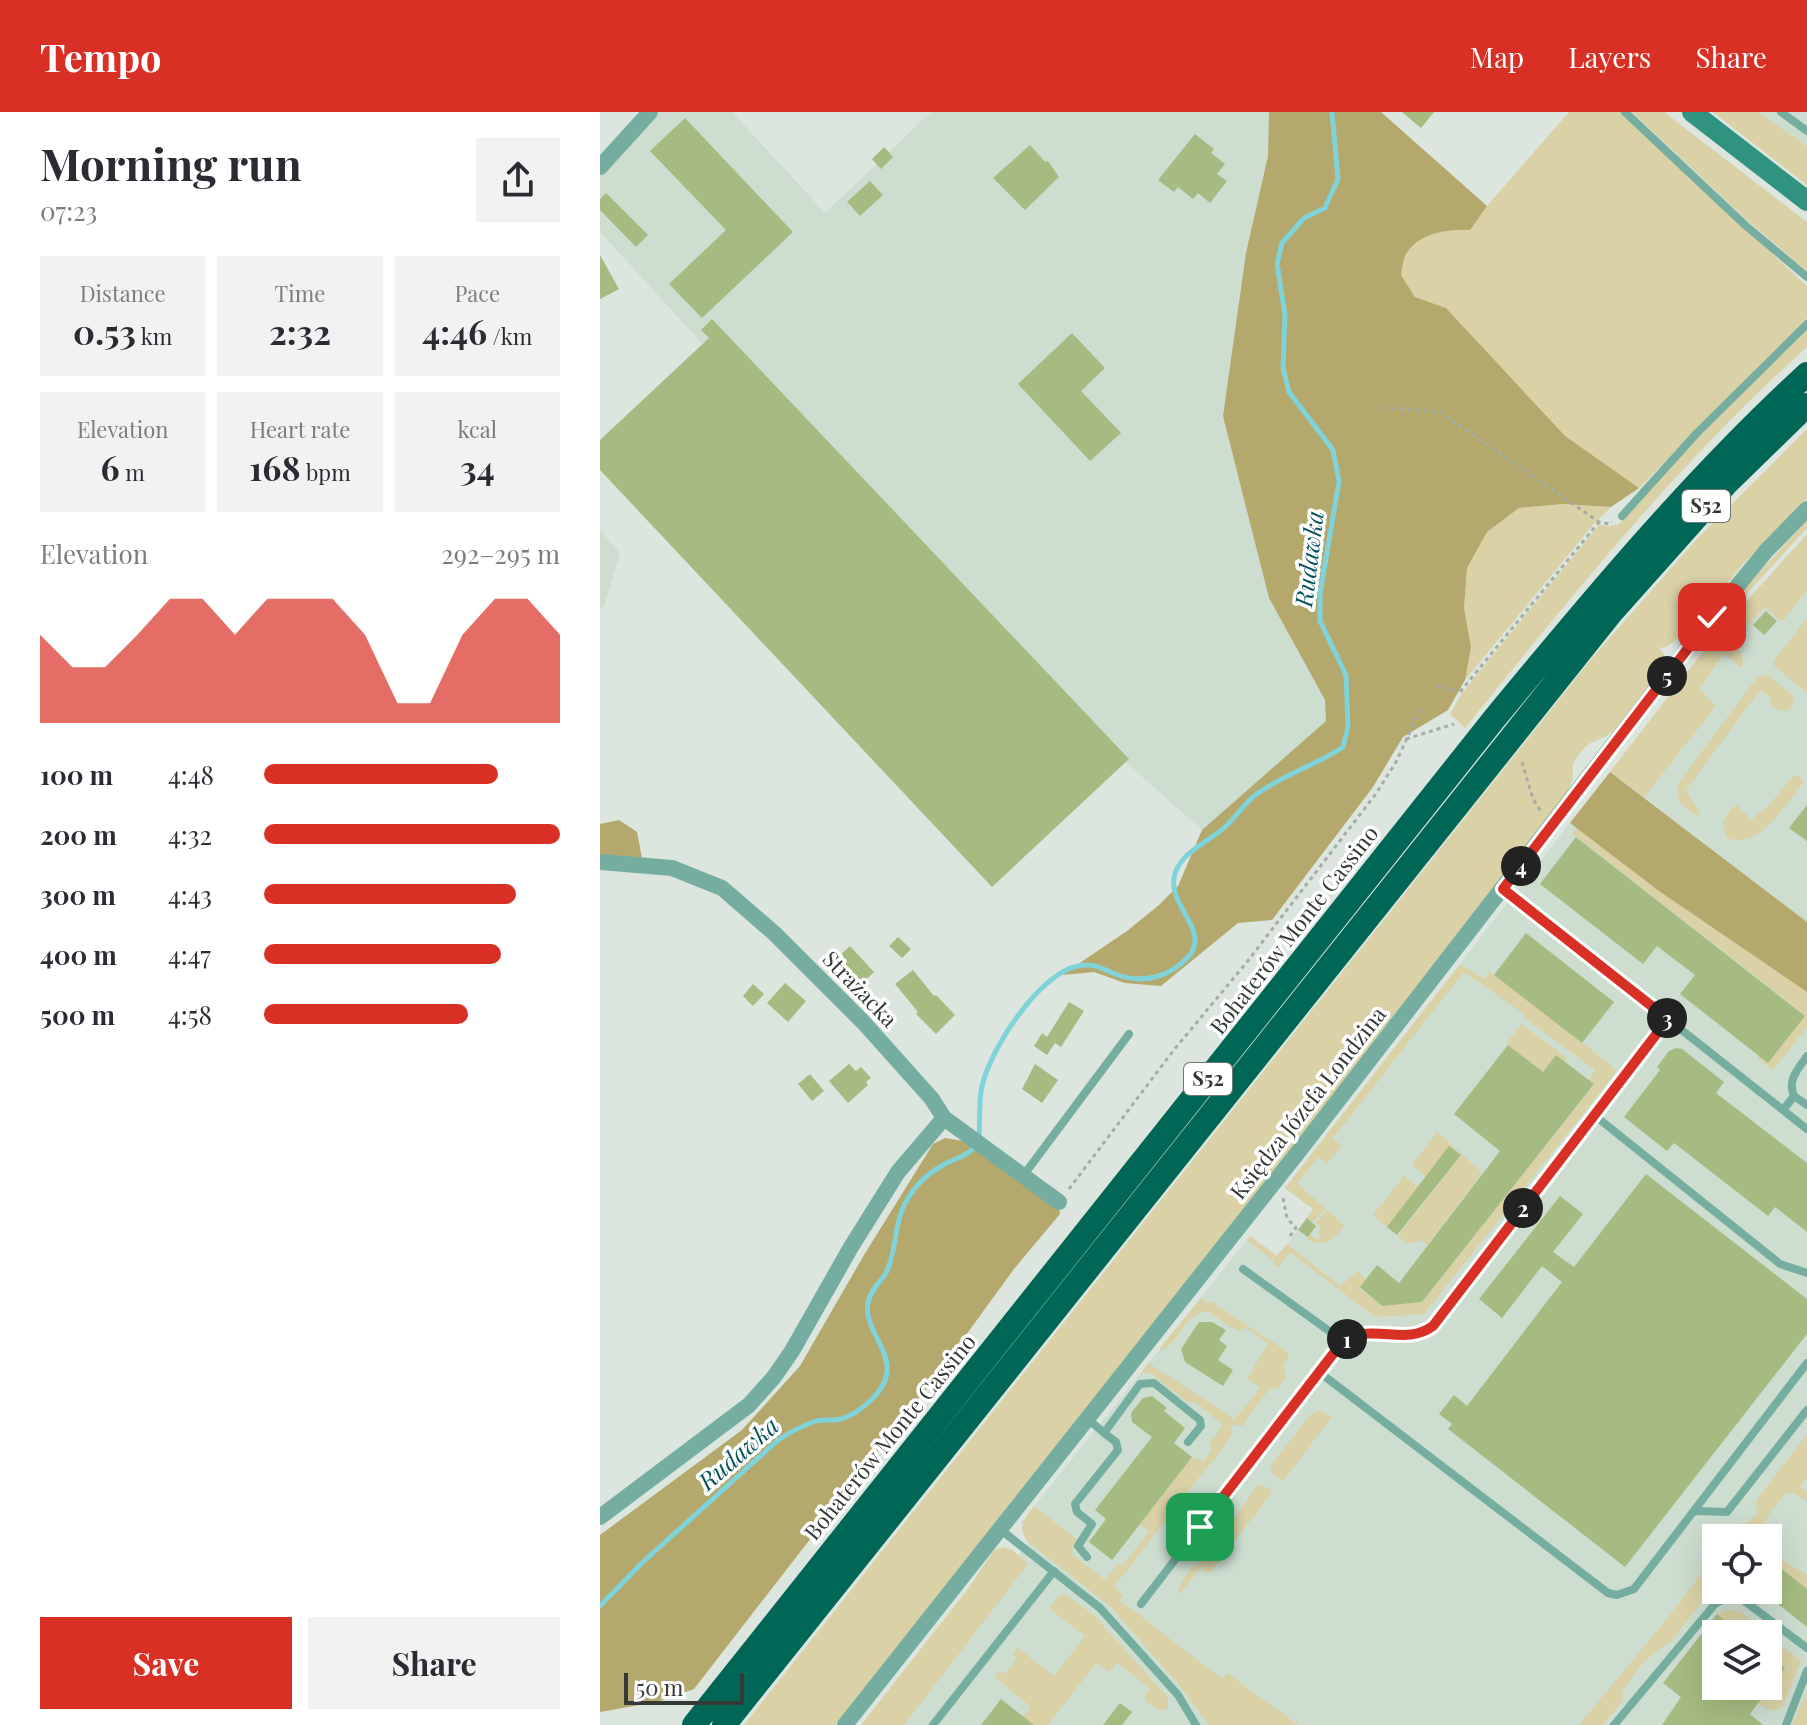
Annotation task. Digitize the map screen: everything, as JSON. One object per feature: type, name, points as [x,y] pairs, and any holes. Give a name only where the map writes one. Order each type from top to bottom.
[{"type":"highway","name":"Bohaterów Monte Cassino","points":[[694,1725],[1563,635],[1664,517],[1735,442],[1807,374]]},
{"type":"highway","name":"S52","points":[[724,1725],[1611,613],[1707,504],[1807,405]]},
{"type":"main road","points":[[1692,112],[1807,201]]},
{"type":"street","points":[[600,167],[650,112]]},
{"type":"street","name":"Księdza Józefa Londzina","points":[[845,1725],[1555,823],[1741,580],[1807,509]]},
{"type":"street","name":"Strażacka","points":[[600,862],[672,868],[722,888],[774,933],[864,1023],[932,1099],[944,1118],[1059,1202]]},
{"type":"street","points":[[600,1517],[749,1405],[774,1377],[898,1172],[944,1118]]},
{"type":"lane","points":[[1625,112],[1745,225],[1807,277]]},
{"type":"lane","points":[[1781,112],[1807,131]]},
{"type":"lane","points":[[1622,516],[1696,434],[1807,324]]},
{"type":"lane","points":[[1503,889],[1807,1129]]},
{"type":"lane","points":[[1141,1604],[1343,1341],[1357,1333],[1412,1335],[1423,1333],[1433,1326],[1668,1019]]},
{"type":"lane","points":[[1022,1177],[1129,1034]]},
{"type":"lane","points":[[1807,1056],[1791,1088],[1794,1096],[1807,1105]]},
{"type":"lane","points":[[1783,1110],[1794,1096]]},
{"type":"lane","points":[[1594,1115],[1780,1264],[1807,1273]]},
{"type":"lane","points":[[1243,1269],[1343,1341]]},
{"type":"lane","points":[[1319,1372],[1608,1593],[1617,1595],[1634,1589],[1807,1363]]},
{"type":"lane","points":[[1104,1433],[1140,1384],[1148,1382],[1154,1383],[1200,1420],[1201,1426],[1188,1442]]},
{"type":"lane","points":[[1694,1511],[1727,1512],[1807,1410]]},
{"type":"lane","points":[[1087,1557],[1077,1548],[1092,1524],[1077,1512],[1075,1504],[1118,1450],[1116,1442],[1088,1419]]},
{"type":"lane","points":[[1001,1530],[1100,1608],[1178,1695],[1196,1725]]},
{"type":"lane","points":[[933,1725],[1054,1571]]},
{"type":"lane","points":[[1614,1725],[1715,1604],[1722,1600],[1732,1597],[1743,1600],[1807,1648]]},
{"type":"lane","points":[[1786,1725],[1807,1671]]},
{"type":"path","points":[[1383,408],[1440,412],[1599,522],[1609,524],[1622,516]]},
{"type":"path","points":[[1437,686],[1460,692],[1599,522]]},
{"type":"path","points":[[1059,1202],[1173,1051],[1247,962],[1375,795],[1422,706]]},
{"type":"path","points":[[1406,739],[1454,724]]},
{"type":"path","points":[[1522,762],[1537,807],[1555,823]]},
{"type":"shaded area","points":[[653,112],[732,112],[825,213],[931,112],[1269,112],[1268,156],[1246,253],[1269,598],[1325,700],[1326,721],[1202,830],[998,649],[787,436],[600,232],[600,173]]},
{"type":"shaded area","points":[[1269,112],[1381,112],[1487,206],[1470,230],[1434,234],[1417,242],[1405,256],[1401,275],[1415,297],[1446,308],[1565,436],[1639,488],[1611,507],[1563,504],[1519,508],[1487,532],[1467,568],[1464,608],[1471,647],[1465,680],[1448,710],[1403,737],[1373,787],[1272,920],[1238,923],[1161,986],[1125,983],[1094,972],[1062,975],[1159,905],[1178,886],[1202,830],[1326,721],[1325,700],[1269,598],[1223,416],[1246,253],[1268,156]]},
{"type":"shaded area","points":[[1569,112],[1620,112],[1807,286],[1807,318],[1639,488],[1564,436],[1446,308],[1415,297],[1401,275],[1405,256],[1417,242],[1443,231],[1470,229]]},
{"type":"shaded area","points":[[1632,112],[1664,112],[1807,222],[1807,271],[1748,221]]},
{"type":"shaded area","points":[[1713,112],[1758,112],[1807,146],[1807,185]]},
{"type":"shaded area","points":[[1758,112],[1807,112],[1807,146]]},
{"type":"shaded area","points":[[1807,330],[1807,347],[1715,436],[1628,530],[1465,728],[1450,714],[1462,693],[1599,525],[1619,524],[1729,405]]},
{"type":"shaded area","points":[[1807,429],[1807,498],[1742,565],[1690,631],[1664,648],[1658,647],[1664,654],[1661,663],[1632,711],[1614,730],[1589,744],[1580,753],[1574,764],[1571,785],[1553,814],[997,1526],[835,1725],[744,1725],[1592,658],[1697,539]]},
{"type":"shaded area","points":[[1563,504],[1611,507],[1465,680],[1471,647],[1464,608],[1467,568],[1487,532],[1519,508]]},
{"type":"shaded area","points":[[1807,520],[1807,528],[1732,610],[1737,597]]},
{"type":"shaded area","points":[[600,530],[620,553],[604,606],[600,610]]},
{"type":"shaded area","points":[[1807,534],[1807,590],[1782,622],[1765,607],[1742,632],[1735,623],[1735,614]]},
{"type":"shaded area","points":[[1807,560],[1807,922],[1630,786],[1732,643]]},
{"type":"shaded area","points":[[1807,618],[1807,693],[1773,662]]},
{"type":"shaded area","points":[[1720,635],[1740,652],[1742,668],[1724,654],[1699,689],[1716,706],[1644,797],[1610,772],[1715,636]]},
{"type":"shaded area","points":[[1767,675],[1794,696],[1792,707],[1786,711],[1776,709],[1771,705],[1770,697],[1760,690],[1686,790],[1701,815],[1695,815],[1679,802],[1677,788],[1680,781],[1756,679]]},
{"type":"shaded area","points":[[1610,772],[1807,922],[1807,992],[1659,891],[1570,823]]},
{"type":"shaded area","points":[[1793,776],[1799,776],[1804,782],[1770,823],[1749,838],[1738,840],[1726,837],[1723,822],[1731,809],[1737,805],[1751,820],[1770,804]]},
{"type":"shaded area","points":[[619,820],[637,832],[642,858],[600,855],[600,824]]},
{"type":"shaded area","points":[[1570,823],[1659,891],[1807,992],[1807,1716],[1804,1725],[883,1725],[1035,1534],[1021,1523],[1250,1236],[1277,1256],[1313,1209],[1285,1188]]},
{"type":"shaded area","points":[[1577,828],[1659,891],[1807,992],[1807,1027],[1773,1070],[1757,1058],[1759,1055],[1769,1062],[1805,1015],[1572,833]]},
{"type":"shaded area","points":[[1460,964],[1484,979],[1489,972],[1494,975],[1610,1064],[1616,1072],[1424,1314],[1375,1317],[1290,1252],[1278,1267],[1247,1240],[1250,1236],[1277,1256],[1287,1244],[1340,1286],[1358,1272],[1366,1280],[1360,1288],[1382,1306],[1422,1302],[1594,1085],[1589,1080],[1595,1070],[1464,972],[1333,1138],[1341,1146],[1327,1164],[1318,1157],[1297,1184],[1325,1208],[1313,1222],[1307,1218],[1313,1209],[1285,1188]]},
{"type":"shaded area","points":[[1521,1024],[1566,1057],[1564,1061],[1556,1055],[1543,1072],[1508,1045]]},
{"type":"shaded area","points":[[1437,1132],[1482,1173],[1427,1245],[1420,1240],[1408,1244],[1398,1236],[1461,1155],[1426,1177],[1412,1165]]},
{"type":"shaded area","points":[[945,1138],[963,1141],[1059,1208],[1060,1214],[1014,1269],[931,1383],[694,1689],[657,1702],[600,1712],[600,1535],[742,1430],[800,1366],[933,1144]]},
{"type":"shaded area","points":[[1404,1176],[1419,1187],[1387,1227],[1373,1215]]},
{"type":"shaded area","points":[[1327,1209],[1344,1226],[1328,1242],[1307,1239],[1310,1234],[1317,1240],[1321,1236],[1317,1233],[1321,1228],[1316,1223]]},
{"type":"shaded area","points":[[1201,1298],[1208,1303],[1211,1301],[1288,1352],[1283,1365],[1286,1377],[1278,1388],[1269,1389],[1242,1426],[1234,1424],[1230,1430],[1233,1432],[1215,1460],[1114,1587],[1123,1595],[1120,1600],[1222,1679],[1227,1673],[1298,1725],[1209,1725],[1180,1686],[1111,1607],[1028,1542],[1022,1532],[1023,1523],[1034,1506],[1079,1541],[1070,1553],[1105,1580],[1118,1564],[1123,1565],[1149,1532],[1140,1524],[1192,1457],[1204,1461],[1212,1450],[1209,1444],[1223,1425],[1195,1402],[1187,1402],[1150,1373],[1141,1373],[1148,1363],[1235,1419],[1260,1388],[1247,1379],[1268,1343],[1244,1327],[1238,1332],[1207,1311],[1193,1317],[1174,1341],[1161,1351],[1160,1348]]},
{"type":"shaded area","points":[[1319,1411],[1332,1417],[1283,1481],[1271,1473],[1271,1465],[1311,1414]]},
{"type":"shaded area","points":[[1807,1434],[1807,1478],[1800,1486],[1807,1492],[1807,1501],[1794,1493],[1787,1493],[1765,1524],[1744,1524],[1757,1514],[1756,1501]]},
{"type":"shaded area","points":[[1258,1485],[1267,1487],[1272,1493],[1209,1574],[1200,1568],[1179,1595],[1186,1574],[1204,1560]]},
{"type":"shaded area","points":[[1003,1547],[1012,1550],[1028,1564],[904,1725],[861,1725],[968,1589],[994,1550]]},
{"type":"shaded area","points":[[1782,1559],[1807,1575],[1807,1589],[1782,1569]]},
{"type":"shaded area","points":[[1702,1573],[1702,1602],[1671,1641],[1644,1661],[1622,1691],[1623,1700],[1603,1725],[1579,1725]]},
{"type":"shaded area","points":[[1065,1595],[1093,1614],[1168,1698],[1168,1708],[1159,1711],[1146,1701],[1145,1696],[1150,1688],[1117,1663],[1109,1672],[1096,1663],[1048,1725],[1034,1725],[1023,1717],[1031,1707],[995,1677],[1000,1671],[1005,1674],[1017,1658],[1013,1655],[1018,1648],[1054,1676],[1085,1636],[1049,1608],[1058,1597]]},
{"type":"shaded area","points":[[1726,1610],[1741,1612],[1751,1620],[1724,1620],[1717,1614]]},
{"type":"shaded area","points":[[1786,1649],[1800,1663],[1783,1706],[1770,1710],[1758,1703],[1760,1700],[1782,1700],[1782,1672],[1785,1668],[1782,1666],[1782,1650]]},
{"type":"shaded area","points":[[1807,1691],[1807,1725],[1792,1725]]},
{"type":"building","points":[[1402,112],[1434,112],[1421,128]]},
{"type":"building","points":[[685,118],[793,232],[702,318],[669,284],[726,230],[650,151]]},
{"type":"building","points":[[1195,134],[1214,149],[1211,153],[1225,164],[1217,174],[1227,181],[1210,203],[1198,193],[1193,199],[1178,187],[1174,192],[1158,180]]},
{"type":"building","points":[[1030,145],[1045,162],[1048,161],[1059,177],[1025,210],[993,178]]},
{"type":"building","points":[[884,147],[893,157],[881,169],[872,159]]},
{"type":"building","points":[[870,181],[883,195],[860,216],[847,202]]},
{"type":"building","points":[[606,193],[648,235],[636,247],[600,210],[600,199]]},
{"type":"building","points":[[600,255],[619,289],[600,299]]},
{"type":"building","points":[[712,319],[1129,759],[992,887],[600,470],[600,440],[709,338],[701,330]]},
{"type":"building","points":[[1072,333],[1105,368],[1081,391],[1121,433],[1090,461],[1018,384]]},
{"type":"building","points":[[1766,611],[1777,621],[1764,635],[1753,625]]},
{"type":"building","points":[[1807,805],[1807,841],[1789,828]]},
{"type":"building","points":[[1576,837],[1805,1016],[1768,1063],[1680,994],[1695,975],[1657,946],[1643,964],[1540,884]]},
{"type":"building","points":[[1526,933],[1614,1002],[1582,1043],[1494,975]]},
{"type":"building","points":[[898,937],[911,949],[902,958],[889,946]]},
{"type":"building","points":[[850,946],[874,972],[853,992],[829,966]]},
{"type":"building","points":[[913,970],[955,1015],[936,1034],[916,1014],[918,1012],[895,984]]},
{"type":"building","points":[[785,983],[806,1001],[788,1022],[767,1003]]},
{"type":"building","points":[[753,984],[764,994],[753,1006],[743,996]]},
{"type":"building","points":[[1069,1002],[1084,1011],[1061,1047],[1055,1043],[1047,1055],[1034,1046],[1042,1033],[1047,1037]]},
{"type":"building","points":[[1508,1045],[1543,1072],[1556,1055],[1594,1084],[1422,1302],[1382,1306],[1360,1287],[1377,1265],[1399,1283],[1500,1151],[1454,1114]]},
{"type":"building","points":[[1682,1049],[1724,1082],[1716,1093],[1807,1163],[1807,1232],[1775,1207],[1768,1216],[1674,1143],[1667,1151],[1624,1117],[1660,1070],[1657,1067],[1669,1051]]},
{"type":"building","points":[[849,1064],[856,1071],[861,1067],[871,1078],[866,1082],[868,1085],[848,1103],[829,1081]]},
{"type":"building","points":[[1035,1064],[1058,1080],[1042,1103],[1022,1089]]},
{"type":"building","points":[[810,1074],[824,1091],[812,1101],[798,1084]]},
{"type":"building","points":[[1449,1146],[1461,1155],[1397,1235],[1387,1227]]},
{"type":"building","points":[[1646,1174],[1807,1299],[1807,1334],[1625,1567],[1448,1429],[1452,1424],[1439,1414],[1454,1395],[1467,1406],[1562,1282],[1542,1266],[1502,1318],[1479,1299],[1560,1196],[1583,1214],[1553,1252],[1574,1267]]},
{"type":"building","points":[[1307,1218],[1316,1226],[1308,1237],[1298,1230]]},
{"type":"building","points":[[1199,1322],[1212,1322],[1226,1330],[1219,1340],[1227,1346],[1218,1360],[1233,1370],[1223,1386],[1185,1362],[1181,1349]]},
{"type":"building","points":[[1152,1396],[1167,1408],[1164,1411],[1185,1428],[1174,1443],[1192,1457],[1112,1560],[1089,1542],[1106,1519],[1095,1510],[1152,1437],[1132,1422],[1131,1413],[1143,1398]]},
{"type":"building","points":[[1782,1569],[1807,1589],[1807,1627],[1778,1604],[1782,1604]]},
{"type":"building","points":[[1702,1633],[1702,1700],[1761,1700],[1750,1714],[1763,1725],[1662,1725],[1681,1697],[1663,1683]]},
{"type":"building","points":[[1001,1699],[1034,1725],[981,1725]]},
{"type":"building","points":[[1120,1703],[1132,1712],[1122,1725],[1103,1725]]},
{"type":"waterway","name":"Rudawka","points":[[979,1139],[980,1097],[985,1075],[1004,1037],[1032,999],[1047,983],[1078,966],[1094,966],[1137,979],[1165,974],[1182,963],[1194,947],[1195,937],[1174,888],[1174,878],[1181,862],[1224,828],[1258,793],[1343,747],[1348,727],[1346,675],[1320,621],[1320,594],[1339,481],[1333,450],[1289,392],[1283,368],[1285,315],[1277,264],[1282,243],[1304,218],[1325,208],[1338,179],[1332,112]]},
{"type":"waterway","name":"Rudawka","points":[[600,1606],[643,1562],[778,1440],[816,1421],[845,1418],[872,1399],[883,1385],[887,1373],[886,1361],[868,1315],[868,1303],[887,1271],[903,1208],[915,1189],[930,1174],[974,1148]]},
{"type":"route","points":[[1200,1527],[1343,1341],[1357,1333],[1412,1335],[1423,1333],[1433,1326],[1668,1019],[1503,889],[1712,617]]}]
